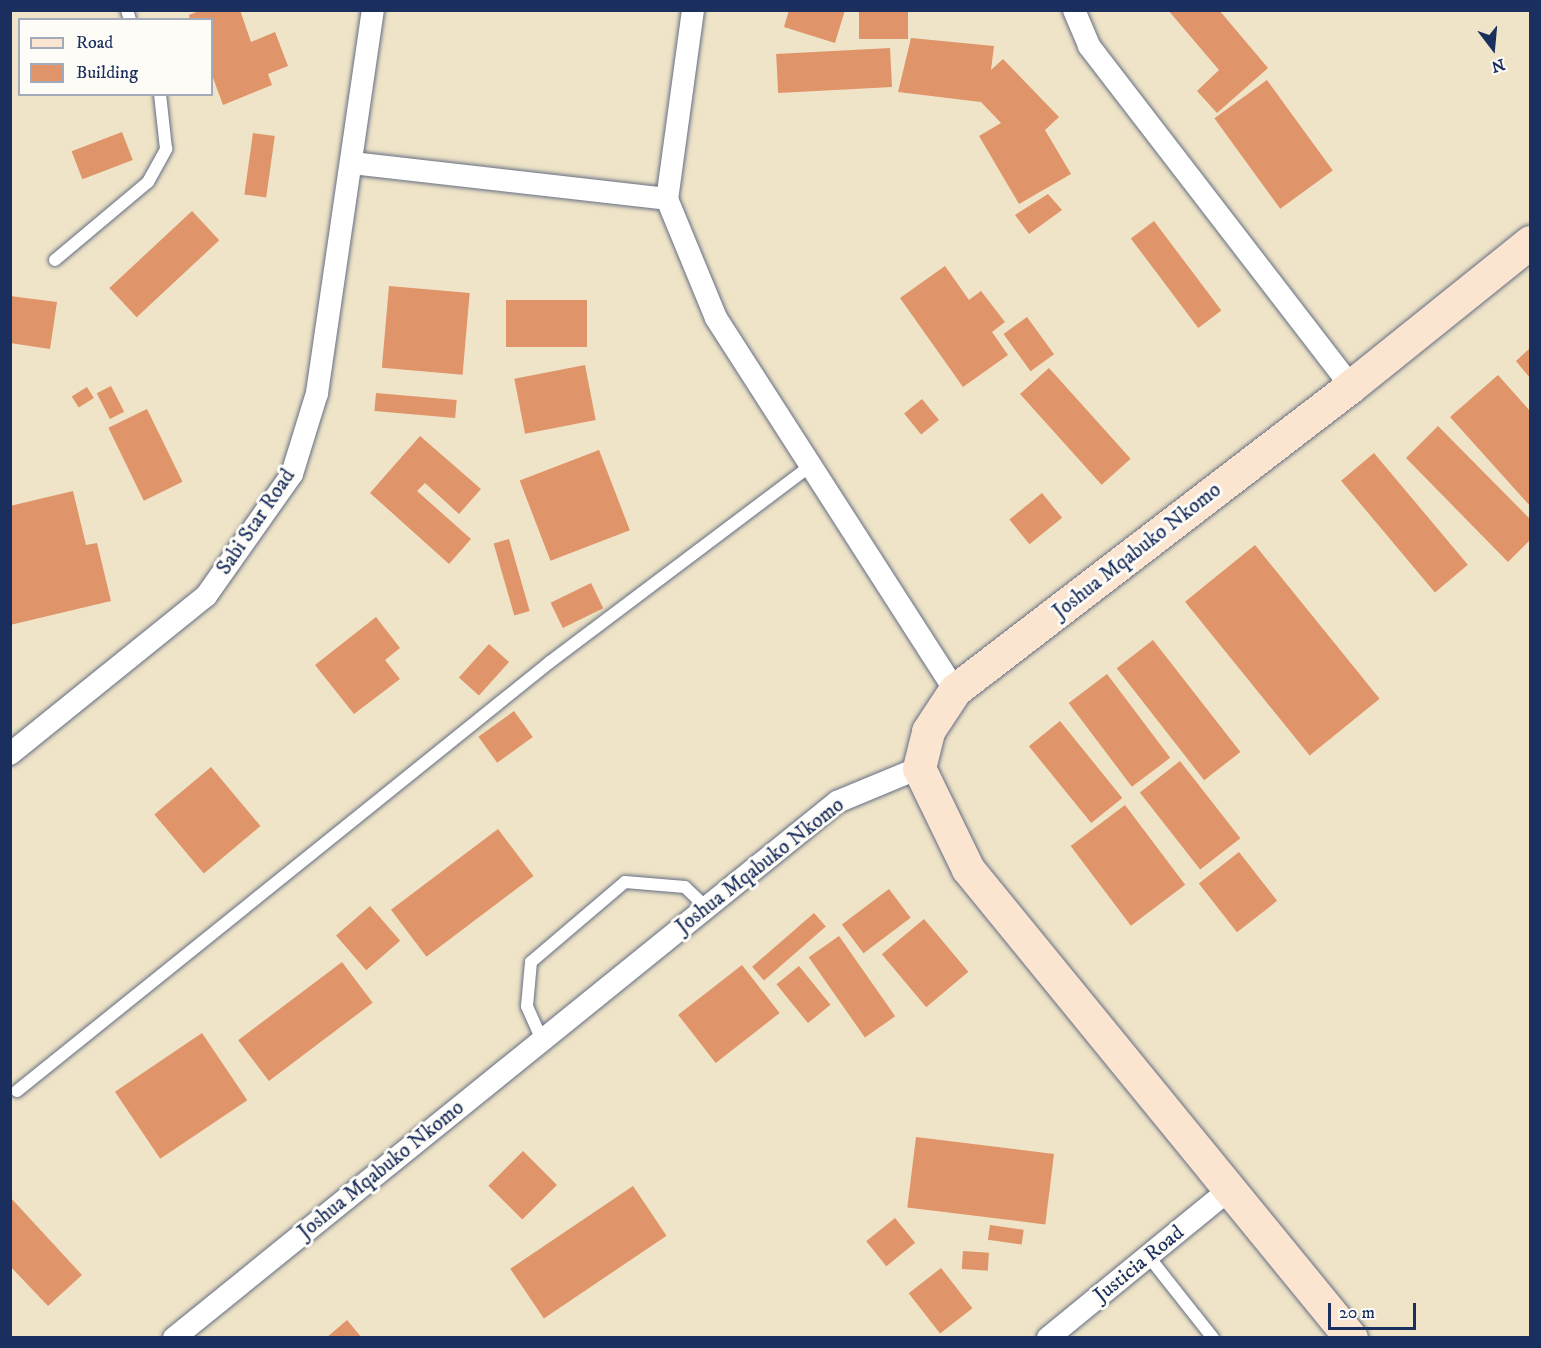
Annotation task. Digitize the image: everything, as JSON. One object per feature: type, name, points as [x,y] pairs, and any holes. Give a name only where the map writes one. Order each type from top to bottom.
[{"type":"street","name":"Sabi Star Road","points":[[11,754],[206,596],[292,474],[317,393],[373,10]]},
{"type":"street","points":[[693,10],[667,200],[716,318],[955,690]]},
{"type":"street","points":[[1074,10],[1089,46],[1351,386]]},
{"type":"street","points":[[352,163],[667,200]]},
{"type":"street","name":"Joshua Mqabuko Nkomo","points":[[174,1338],[837,802],[919,768],[928,731],[955,690],[1351,386],[1530,242]]},
{"type":"street","points":[[919,768],[968,869],[1351,1338]]},
{"type":"street","name":"Justicia Road","points":[[1048,1338],[1229,1190]]},
{"type":"lane","points":[[55,260],[148,182],[166,149],[159,96]]},
{"type":"lane","points":[[17,1092],[550,662],[810,466]]},
{"type":"lane","points":[[542,1040],[527,1006],[531,962],[625,882],[685,887],[706,907]]},
{"type":"lane","points":[[1149,1257],[1213,1338]]},
{"type":"building","points":[[201,10],[240,10],[251,42],[275,32],[288,66],[268,74],[272,85],[223,105],[213,78],[213,18],[190,18],[189,15]]},
{"type":"building","points":[[789,10],[845,10],[835,43],[784,27]]},
{"type":"building","points":[[859,10],[908,10],[908,39],[859,39]]},
{"type":"building","points":[[1168,10],[1219,10],[1268,68],[1217,113],[1197,91],[1219,70]]},
{"type":"building","points":[[911,38],[994,46],[991,70],[1003,59],[1059,117],[1045,130],[1071,174],[1019,204],[979,136],[1001,123],[981,102],[898,92]]},
{"type":"building","points":[[890,48],[892,87],[778,93],[776,54]]},
{"type":"building","points":[[1267,80],[1333,171],[1280,209],[1214,118]]},
{"type":"building","points":[[122,132],[133,160],[82,179],[72,151]]},
{"type":"building","points":[[253,133],[275,136],[266,197],[244,194]]},
{"type":"building","points":[[1048,194],[1062,210],[1029,234],[1015,215]]},
{"type":"building","points":[[192,211],[219,240],[137,317],[109,288]]},
{"type":"building","points":[[1154,221],[1221,310],[1198,328],[1131,238]]},
{"type":"building","points":[[945,266],[969,300],[981,291],[1005,322],[992,332],[1008,355],[963,387],[900,298]]},
{"type":"building","points":[[389,286],[470,293],[463,375],[382,368]]},
{"type":"building","points":[[10,296],[57,302],[50,349],[10,343]]},
{"type":"building","points":[[506,300],[587,300],[587,347],[506,347]]},
{"type":"building","points":[[1027,317],[1054,354],[1031,371],[1004,334]]},
{"type":"building","points":[[1530,348],[1530,378],[1516,361]]},
{"type":"building","points":[[585,365],[596,420],[525,434],[514,379]]},
{"type":"building","points":[[1049,368],[1131,459],[1102,485],[1020,394]]},
{"type":"building","points":[[1498,375],[1530,411],[1530,506],[1450,417]]},
{"type":"building","points":[[111,386],[124,412],[110,419],[97,393]]},
{"type":"building","points":[[87,387],[94,398],[79,408],[72,397]]},
{"type":"building","points":[[376,393],[457,400],[455,418],[374,411]]},
{"type":"building","points":[[922,399],[939,420],[921,434],[904,413]]},
{"type":"building","points":[[147,409],[183,482],[144,501],[108,428]]},
{"type":"building","points":[[1438,426],[1530,519],[1530,540],[1508,562],[1406,458]]},
{"type":"building","points":[[420,436],[481,489],[459,514],[425,483],[417,491],[471,539],[449,564],[370,493]]},
{"type":"building","points":[[599,450],[630,530],[550,561],[520,480]]},
{"type":"building","points":[[1374,453],[1468,565],[1435,592],[1341,481]]},
{"type":"building","points":[[73,491],[86,545],[97,543],[111,601],[10,625],[10,506]]},
{"type":"building","points":[[1042,493],[1062,518],[1029,544],[1009,519]]},
{"type":"building","points":[[509,539],[530,611],[514,616],[494,543]]},
{"type":"building","points":[[1255,545],[1380,699],[1310,756],[1185,602]]},
{"type":"building","points":[[591,583],[603,608],[563,628],[551,603]]},
{"type":"building","points":[[376,617],[400,648],[385,660],[400,679],[354,714],[315,665]]},
{"type":"building","points":[[1153,640],[1240,752],[1204,780],[1117,668]]},
{"type":"building","points":[[489,644],[509,662],[479,696],[459,677]]},
{"type":"building","points":[[1107,674],[1170,758],[1132,787],[1069,703]]},
{"type":"building","points":[[514,711],[533,737],[497,763],[478,737]]},
{"type":"building","points":[[1060,721],[1122,798],[1091,823],[1029,746]]},
{"type":"building","points":[[1180,761],[1240,838],[1200,870],[1140,792]]},
{"type":"building","points":[[211,767],[260,826],[204,874],[154,815]]},
{"type":"building","points":[[1125,805],[1185,885],[1131,926],[1071,846]]},
{"type":"building","points":[[498,829],[534,876],[426,957],[391,910]]},
{"type":"building","points":[[1239,852],[1277,901],[1237,932],[1199,883]]},
{"type":"building","points":[[889,889],[911,918],[864,953],[842,925]]},
{"type":"building","points":[[370,906],[400,941],[366,970],[336,936]]},
{"type":"building","points":[[814,913],[826,927],[764,980],[752,967]]},
{"type":"building","points":[[924,919],[968,972],[926,1007],[882,954]]},
{"type":"building","points":[[839,936],[895,1016],[865,1037],[809,957]]},
{"type":"building","points":[[342,962],[373,1003],[269,1081],[238,1040]]},
{"type":"building","points":[[742,965],[780,1013],[716,1063],[678,1015]]},
{"type":"building","points":[[799,966],[830,1005],[808,1023],[776,984]]},
{"type":"building","points":[[202,1033],[247,1100],[160,1159],[115,1092]]},
{"type":"building","points":[[916,1137],[1054,1154],[1045,1224],[907,1207]]},
{"type":"building","points":[[523,1151],[557,1185],[522,1220],[488,1186]]},
{"type":"building","points":[[633,1186],[667,1236],[544,1319],[510,1269]]},
{"type":"building","points":[[10,1197],[82,1275],[48,1306],[10,1266]]},
{"type":"building","points":[[895,1218],[915,1243],[886,1266],[866,1241]]},
{"type":"building","points":[[990,1225],[1024,1230],[1022,1245],[988,1240]]},
{"type":"building","points":[[963,1251],[989,1253],[988,1271],[962,1269]]},
{"type":"building","points":[[941,1268],[972,1308],[940,1333],[909,1293]]},
{"type":"building","points":[[347,1320],[362,1338],[326,1338]]}]
